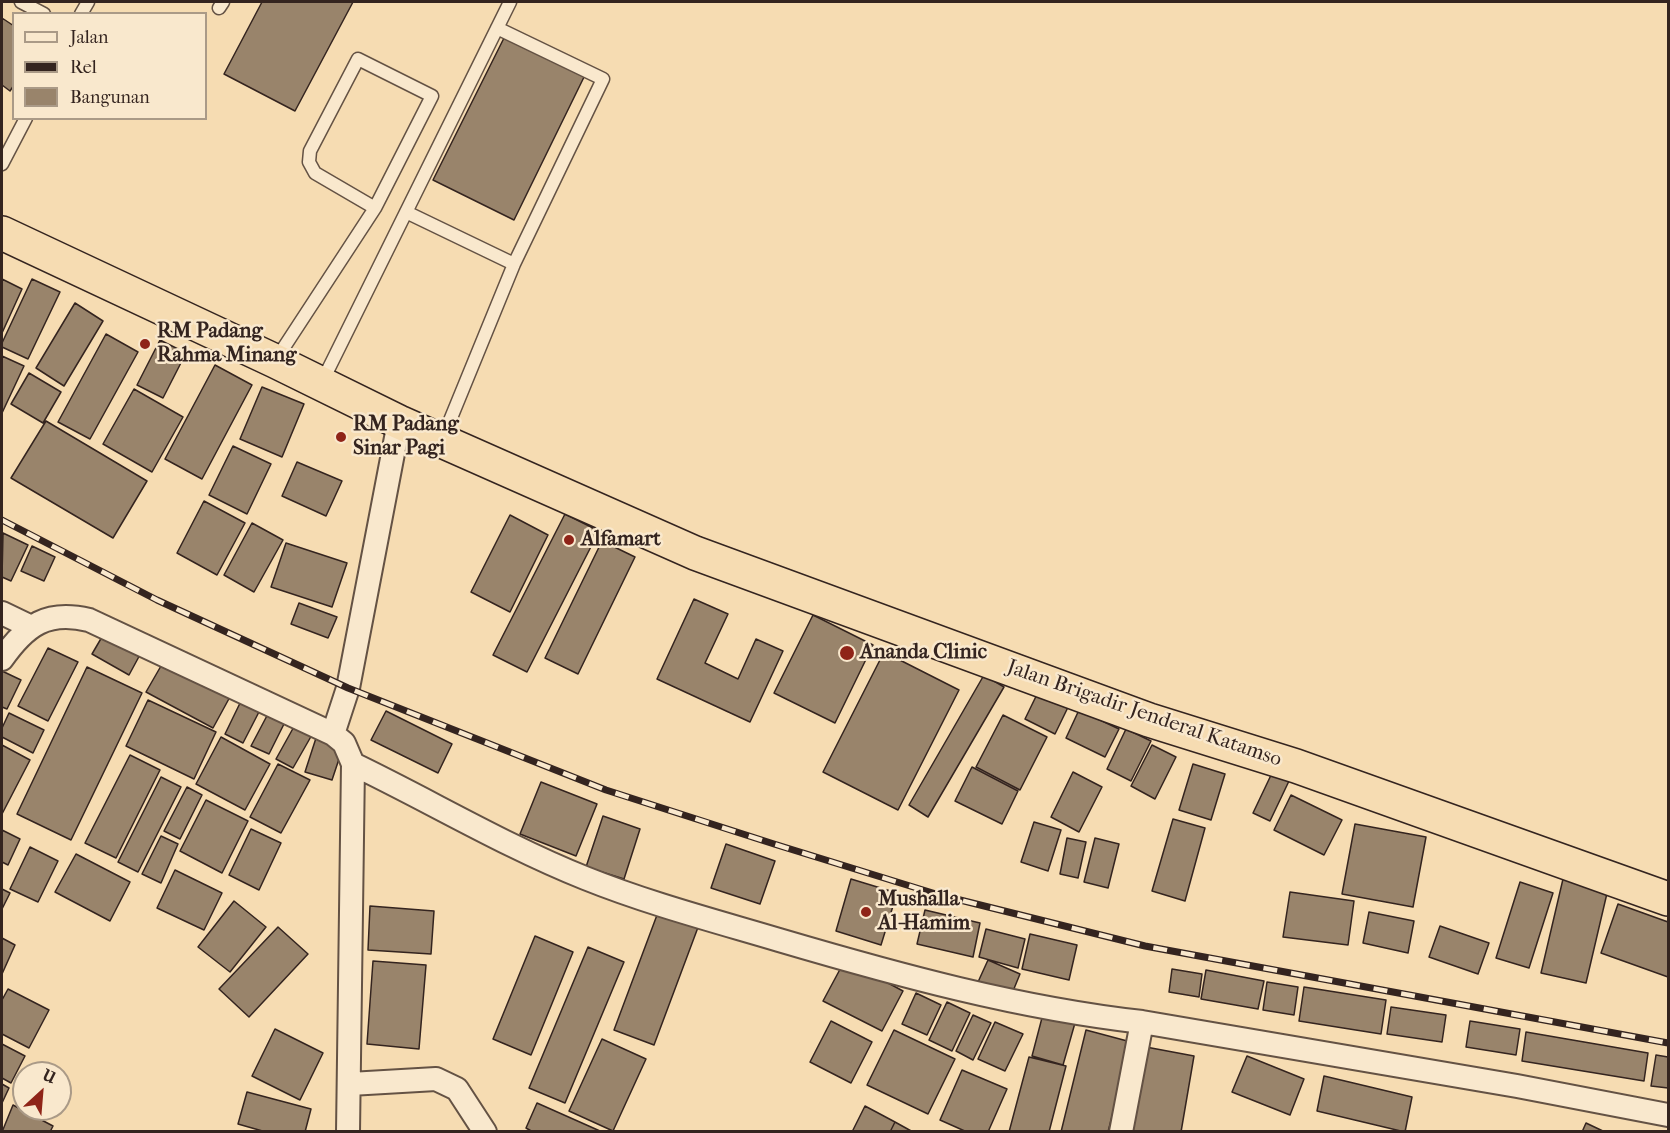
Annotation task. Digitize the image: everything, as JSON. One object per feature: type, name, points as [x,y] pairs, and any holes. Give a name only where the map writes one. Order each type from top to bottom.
[{"type":"highway","name":"Jalan Brigadir Jenderal Katamso","points":[[2,233],[399,422],[706,557],[1149,720],[1296,766],[1668,899]]},
{"type":"street","points":[[333,734],[348,688],[399,422]]},
{"type":"street","points":[[2,613],[29,626]]},
{"type":"street","points":[[2,659],[29,626],[70,616],[89,620],[333,734],[344,743],[353,764],[348,1131]]},
{"type":"street","points":[[353,764],[497,837],[596,882],[884,971],[1007,1001],[1083,1016],[1142,1022],[1517,1086],[1668,1115]]},
{"type":"street","points":[[1121,1131],[1142,1022]]},
{"type":"street","points":[[350,1084],[436,1079],[457,1089],[485,1131]]},
{"type":"lane","points":[[21,2],[40,12]]},
{"type":"lane","points":[[321,383],[510,2]]},
{"type":"lane","points":[[442,441],[514,264],[603,79],[497,28]]},
{"type":"lane","points":[[275,361],[375,208],[432,96],[358,59],[310,151],[309,162],[315,173],[375,208]]},
{"type":"lane","points":[[2,164],[25,120]]},
{"type":"lane","points":[[406,212],[514,264]]},
{"type":"building","points":[[262,2],[353,2],[295,111],[224,74]]},
{"type":"building","points":[[2,18],[12,25],[12,88],[10,91],[2,85]]},
{"type":"building","points":[[506,34],[586,73],[514,220],[433,180]]},
{"type":"building","points":[[2,279],[22,289],[2,333]]},
{"type":"building","points":[[32,279],[60,292],[28,359],[2,347],[2,343]]},
{"type":"building","points":[[75,303],[103,321],[64,386],[36,368]]},
{"type":"building","points":[[106,334],[138,352],[90,439],[58,422]]},
{"type":"building","points":[[160,340],[186,353],[163,398],[137,385]]},
{"type":"building","points":[[2,356],[24,366],[2,413]]},
{"type":"building","points":[[215,365],[252,385],[202,479],[165,459]]},
{"type":"building","points":[[29,373],[61,392],[43,423],[11,404]]},
{"type":"building","points":[[262,387],[304,404],[282,457],[240,439]]},
{"type":"building","points":[[134,389],[183,417],[152,472],[103,444]]},
{"type":"building","points":[[46,421],[147,481],[113,538],[11,478]]},
{"type":"building","points":[[233,446],[271,464],[247,514],[209,495]]},
{"type":"building","points":[[297,462],[342,481],[326,516],[282,496]]},
{"type":"building","points":[[204,501],[245,523],[217,575],[177,553]]},
{"type":"building","points":[[565,514],[599,531],[527,672],[493,655]]},
{"type":"building","points":[[510,515],[548,535],[510,612],[471,592]]},
{"type":"building","points":[[252,523],[283,540],[254,592],[224,575]]},
{"type":"building","points":[[3,533],[28,545],[11,581],[2,577]]},
{"type":"building","points":[[602,541],[635,557],[578,674],[545,658]]},
{"type":"building","points":[[286,543],[347,563],[332,607],[271,587]]},
{"type":"building","points":[[32,546],[55,557],[44,581],[21,571]]},
{"type":"building","points":[[694,599],[728,614],[705,663],[738,679],[756,639],[783,651],[750,722],[657,679]]},
{"type":"building","points":[[299,603],[337,617],[328,638],[291,624]]},
{"type":"building","points":[[813,615],[873,645],[835,723],[774,693]]},
{"type":"building","points":[[106,630],[142,651],[129,675],[92,654]]},
{"type":"building","points":[[48,648],[78,662],[48,721],[18,706]]},
{"type":"building","points":[[884,652],[959,690],[898,810],[823,772]]},
{"type":"building","points":[[165,659],[231,695],[213,728],[146,692]]},
{"type":"building","points":[[87,667],[142,693],[71,840],[17,814]]},
{"type":"building","points":[[2,671],[21,680],[7,709],[2,707]]},
{"type":"building","points":[[984,675],[1004,687],[928,817],[909,805]]},
{"type":"building","points":[[1042,684],[1072,699],[1055,734],[1025,719]]},
{"type":"building","points":[[242,699],[261,708],[243,743],[225,734]]},
{"type":"building","points":[[148,700],[216,732],[194,779],[126,746]]},
{"type":"building","points":[[270,710],[287,718],[269,754],[251,746]]},
{"type":"building","points":[[1079,710],[1119,729],[1105,757],[1066,738]]},
{"type":"building","points":[[386,711],[452,744],[438,773],[371,740]]},
{"type":"building","points":[[9,713],[44,730],[33,753],[2,737],[2,728]]},
{"type":"building","points":[[1003,715],[1047,737],[1020,790],[976,767]]},
{"type":"building","points":[[296,723],[313,733],[293,768],[276,759]]},
{"type":"building","points":[[1126,729],[1151,741],[1131,781],[1107,769]]},
{"type":"building","points":[[317,735],[344,744],[332,780],[305,772]]},
{"type":"building","points":[[221,737],[270,764],[245,810],[196,784]]},
{"type":"building","points":[[2,745],[30,760],[2,814]]},
{"type":"building","points":[[1152,745],[1176,757],[1155,799],[1131,786]]},
{"type":"building","points":[[130,755],[160,770],[116,858],[85,843]]},
{"type":"building","points":[[278,764],[310,780],[281,833],[250,817]]},
{"type":"building","points":[[1193,764],[1225,774],[1211,820],[1179,810]]},
{"type":"building","points":[[972,767],[1018,791],[1002,824],[955,801]]},
{"type":"building","points":[[1073,772],[1102,787],[1079,832],[1051,817]]},
{"type":"building","points":[[1272,773],[1289,781],[1270,821],[1253,813]]},
{"type":"building","points":[[161,777],[181,787],[138,872],[118,862]]},
{"type":"building","points":[[541,782],[597,804],[576,856],[520,834]]},
{"type":"building","points":[[187,787],[202,795],[180,839],[164,831]]},
{"type":"building","points":[[1291,795],[1342,820],[1324,855],[1274,830]]},
{"type":"building","points":[[206,800],[248,821],[222,873],[180,851]]},
{"type":"building","points":[[603,816],[640,829],[624,879],[586,867]]},
{"type":"building","points":[[1173,819],[1205,828],[1185,901],[1152,891]]},
{"type":"building","points":[[1034,822],[1061,830],[1048,871],[1021,862]]},
{"type":"building","points":[[1355,824],[1426,837],[1413,907],[1342,894]]},
{"type":"building","points":[[251,829],[281,843],[259,890],[229,875]]},
{"type":"building","points":[[2,830],[20,839],[8,865],[2,862]]},
{"type":"building","points":[[161,836],[178,844],[161,883],[142,874]]},
{"type":"building","points":[[1067,838],[1086,842],[1078,878],[1060,874]]},
{"type":"building","points":[[1095,838],[1119,844],[1108,888],[1084,882]]},
{"type":"building","points":[[726,844],[775,861],[760,904],[711,888]]},
{"type":"building","points":[[30,847],[58,861],[38,902],[10,889]]},
{"type":"building","points":[[76,854],[130,882],[110,921],[55,892]]},
{"type":"building","points":[[175,870],[222,893],[204,930],[157,908]]},
{"type":"building","name":"Mushalla Al-Hamim","points":[[851,879],[897,893],[881,945],[836,931]]},
{"type":"building","points":[[1563,879],[1608,889],[1586,983],[1541,973]]},
{"type":"building","points":[[1520,882],[1553,893],[1529,968],[1496,958]]},
{"type":"building","points":[[2,889],[10,893],[2,909]]},
{"type":"building","points":[[1290,892],[1354,901],[1348,945],[1283,937]]},
{"type":"building","points":[[234,901],[266,927],[230,972],[198,947]]},
{"type":"building","points":[[1618,904],[1668,922],[1668,977],[1601,953]]},
{"type":"building","points":[[370,906],[434,911],[431,954],[368,950]]},
{"type":"building","points":[[660,907],[700,922],[654,1045],[614,1030]]},
{"type":"building","points":[[925,910],[980,923],[973,957],[917,944]]},
{"type":"building","points":[[1369,912],[1414,921],[1408,953],[1363,943]]},
{"type":"building","points":[[1440,926],[1489,943],[1478,974],[1429,957]]},
{"type":"building","points":[[278,927],[308,954],[249,1017],[219,989]]},
{"type":"building","points":[[986,929],[1025,939],[1018,968],[979,957]]},
{"type":"building","points":[[1030,934],[1077,945],[1069,980],[1022,969]]},
{"type":"building","points":[[535,936],[573,952],[531,1055],[493,1039]]},
{"type":"building","points":[[2,938],[15,945],[2,974]]},
{"type":"building","points":[[588,947],[624,962],[565,1103],[529,1088]]},
{"type":"building","points":[[845,960],[903,991],[882,1031],[823,1001]]},
{"type":"building","points":[[988,960],[1020,974],[1011,996],[978,982]]},
{"type":"building","points":[[373,961],[426,965],[419,1049],[367,1044]]},
{"type":"building","points":[[1172,969],[1202,974],[1199,997],[1169,992]]},
{"type":"building","points":[[1206,970],[1264,981],[1258,1009],[1201,999]]},
{"type":"building","points":[[1267,982],[1298,987],[1294,1015],[1263,1010]]},
{"type":"building","points":[[1304,987],[1386,1000],[1381,1034],[1299,1021]]},
{"type":"building","points":[[8,989],[49,1010],[29,1048],[2,1034],[2,1000]]},
{"type":"building","points":[[916,993],[941,1005],[927,1035],[902,1024]]},
{"type":"building","points":[[947,1002],[970,1013],[952,1051],[929,1040]]},
{"type":"building","points":[[1391,1007],[1446,1015],[1442,1042],[1387,1034]]},
{"type":"building","points":[[1043,1014],[1075,1023],[1063,1065],[1032,1056]]},
{"type":"building","points":[[973,1015],[991,1023],[973,1060],[956,1051]]},
{"type":"building","points":[[831,1021],[872,1042],[851,1083],[810,1062]]},
{"type":"building","points":[[1470,1021],[1520,1029],[1516,1055],[1466,1047]]},
{"type":"building","points":[[995,1022],[1023,1034],[1005,1071],[978,1059]]},
{"type":"building","points":[[275,1029],[323,1053],[300,1100],[252,1076]]},
{"type":"building","points":[[894,1030],[955,1059],[928,1114],[867,1085]]},
{"type":"building","points":[[1086,1030],[1131,1042],[1108,1132],[1061,1132]]},
{"type":"building","points":[[1526,1032],[1648,1053],[1644,1081],[1522,1061]]},
{"type":"building","points":[[602,1039],[646,1059],[613,1131],[569,1111]]},
{"type":"building","points":[[2,1044],[25,1056],[22,1061],[12,1061],[11,1083],[2,1078]]},
{"type":"building","points":[[1146,1047],[1194,1056],[1181,1132],[1132,1132]]},
{"type":"building","points":[[1656,1055],[1668,1057],[1668,1088],[1651,1086]]},
{"type":"building","points":[[1247,1056],[1304,1079],[1290,1115],[1232,1092]]},
{"type":"building","points":[[1029,1057],[1066,1066],[1049,1132],[1009,1132]]},
{"type":"building","points":[[962,1070],[1007,1089],[988,1132],[967,1132],[940,1120]]},
{"type":"building","points":[[1324,1076],[1412,1097],[1405,1132],[1317,1111]]},
{"type":"building","points":[[2,1084],[9,1088],[2,1103]]},
{"type":"building","points":[[247,1092],[311,1109],[305,1132],[266,1132],[238,1124]]},
{"type":"building","points":[[537,1103],[600,1131],[533,1132],[526,1128]]},
{"type":"building","points":[[865,1106],[895,1122],[890,1132],[852,1132]]},
{"type":"building","points":[[12,1107],[12,1121],[43,1121],[53,1126],[50,1132],[2,1132]]},
{"type":"building","points":[[895,1122],[913,1132],[890,1132]]},
{"type":"building","points":[[1586,1123],[1605,1132],[1582,1132]]},
{"type":"railway","points":[[2,520],[157,600],[348,688],[606,790],[774,844],[936,894],[1145,946],[1668,1043]]},
{"type":"place","name":"RM Padang Rahma Minang","points":[[145,344]]},
{"type":"place","name":"RM Padang Sinar Pagi","points":[[341,437]]},
{"type":"place","name":"Alfamart","points":[[569,540]]},
{"type":"place","name":"Ananda Clinic","points":[[847,653]]},
{"type":"place","name":"Mushalla Al-Hamim","points":[[866,912]]}]
